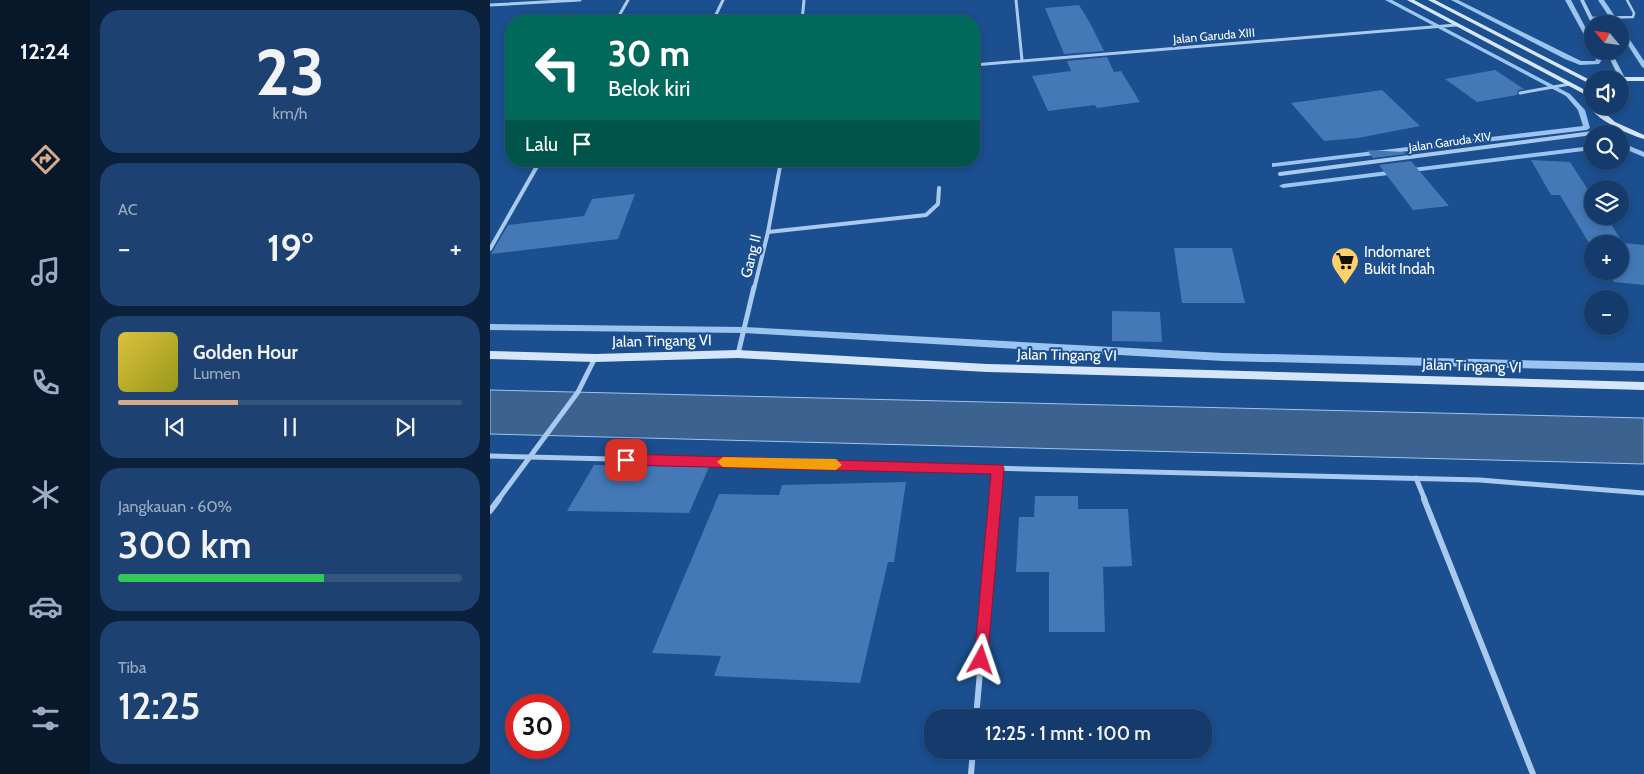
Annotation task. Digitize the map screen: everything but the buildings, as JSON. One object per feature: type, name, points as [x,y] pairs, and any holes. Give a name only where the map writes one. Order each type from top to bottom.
[{"type":"main road","points":[[1410,0],[1584,92]]},
{"type":"main road","points":[[1430,0],[1584,81]]},
{"type":"main road","points":[[1629,79],[1644,79]]},
{"type":"main road","points":[[1602,115],[1618,125]]},
{"type":"main road","points":[[1629,131],[1644,137]]},
{"type":"main road","name":"Jalan Tingang VI","points":[[490,355],[595,358],[738,354],[987,368],[1644,386]]},
{"type":"street","points":[[490,5],[580,0]]},
{"type":"street","points":[[619,15],[628,0]]},
{"type":"street","points":[[717,15],[723,0]]},
{"type":"street","points":[[803,15],[804,0]]},
{"type":"street","points":[[1016,0],[1022,60]]},
{"type":"street","points":[[1582,0],[1590,15]]},
{"type":"street","name":"Jalan Garuda XIII","points":[[980,65],[1022,60],[1456,25]]},
{"type":"street","points":[[1520,93],[1570,84]]},
{"type":"street","name":"Jalan Garuda XIV","points":[[1280,174],[1584,133]]},
{"type":"street","points":[[490,249],[537,167]]},
{"type":"street","name":"Gang II","points":[[738,354],[768,232],[780,167]]},
{"type":"street","points":[[768,232],[926,215],[936,209],[940,198],[939,188]]},
{"type":"street","points":[[490,511],[578,392],[595,358]]},
{"type":"street","points":[[490,456],[1480,480],[1644,493]]},
{"type":"street","points":[[977,709],[998,468]]},
{"type":"street","points":[[1416,478],[1533,774]]},
{"type":"street","points":[[971,774],[972,759]]},
{"type":"lane","points":[[1627,0],[1634,13],[1633,17],[1629,17]]},
{"type":"water","points":[[490,390],[1644,418],[1644,464],[490,434]]},
{"type":"waterway","points":[[1275,165],[1587,128],[1581,110],[1568,95],[1388,0]]},
{"type":"waterway","points":[[1454,0],[1567,58],[1580,63],[1597,63],[1599,60]]},
{"type":"waterway","points":[[1568,0],[1584,29]]},
{"type":"waterway","points":[[1601,0],[1611,15]]},
{"type":"waterway","points":[[1629,43],[1644,66]]},
{"type":"waterway","points":[[1629,148],[1644,155]]},
{"type":"waterway","points":[[1283,186],[1584,149]]},
{"type":"waterway","points":[[490,327],[744,330],[1223,357],[1644,367]]},
{"type":"slow traffic","points":[[723,462],[836,465]]},
{"type":"place","name":"Indomaret Bukit Indah","points":[[1345,285]]},
{"type":"route","points":[[626,460],[998,468],[981,660]]}]
